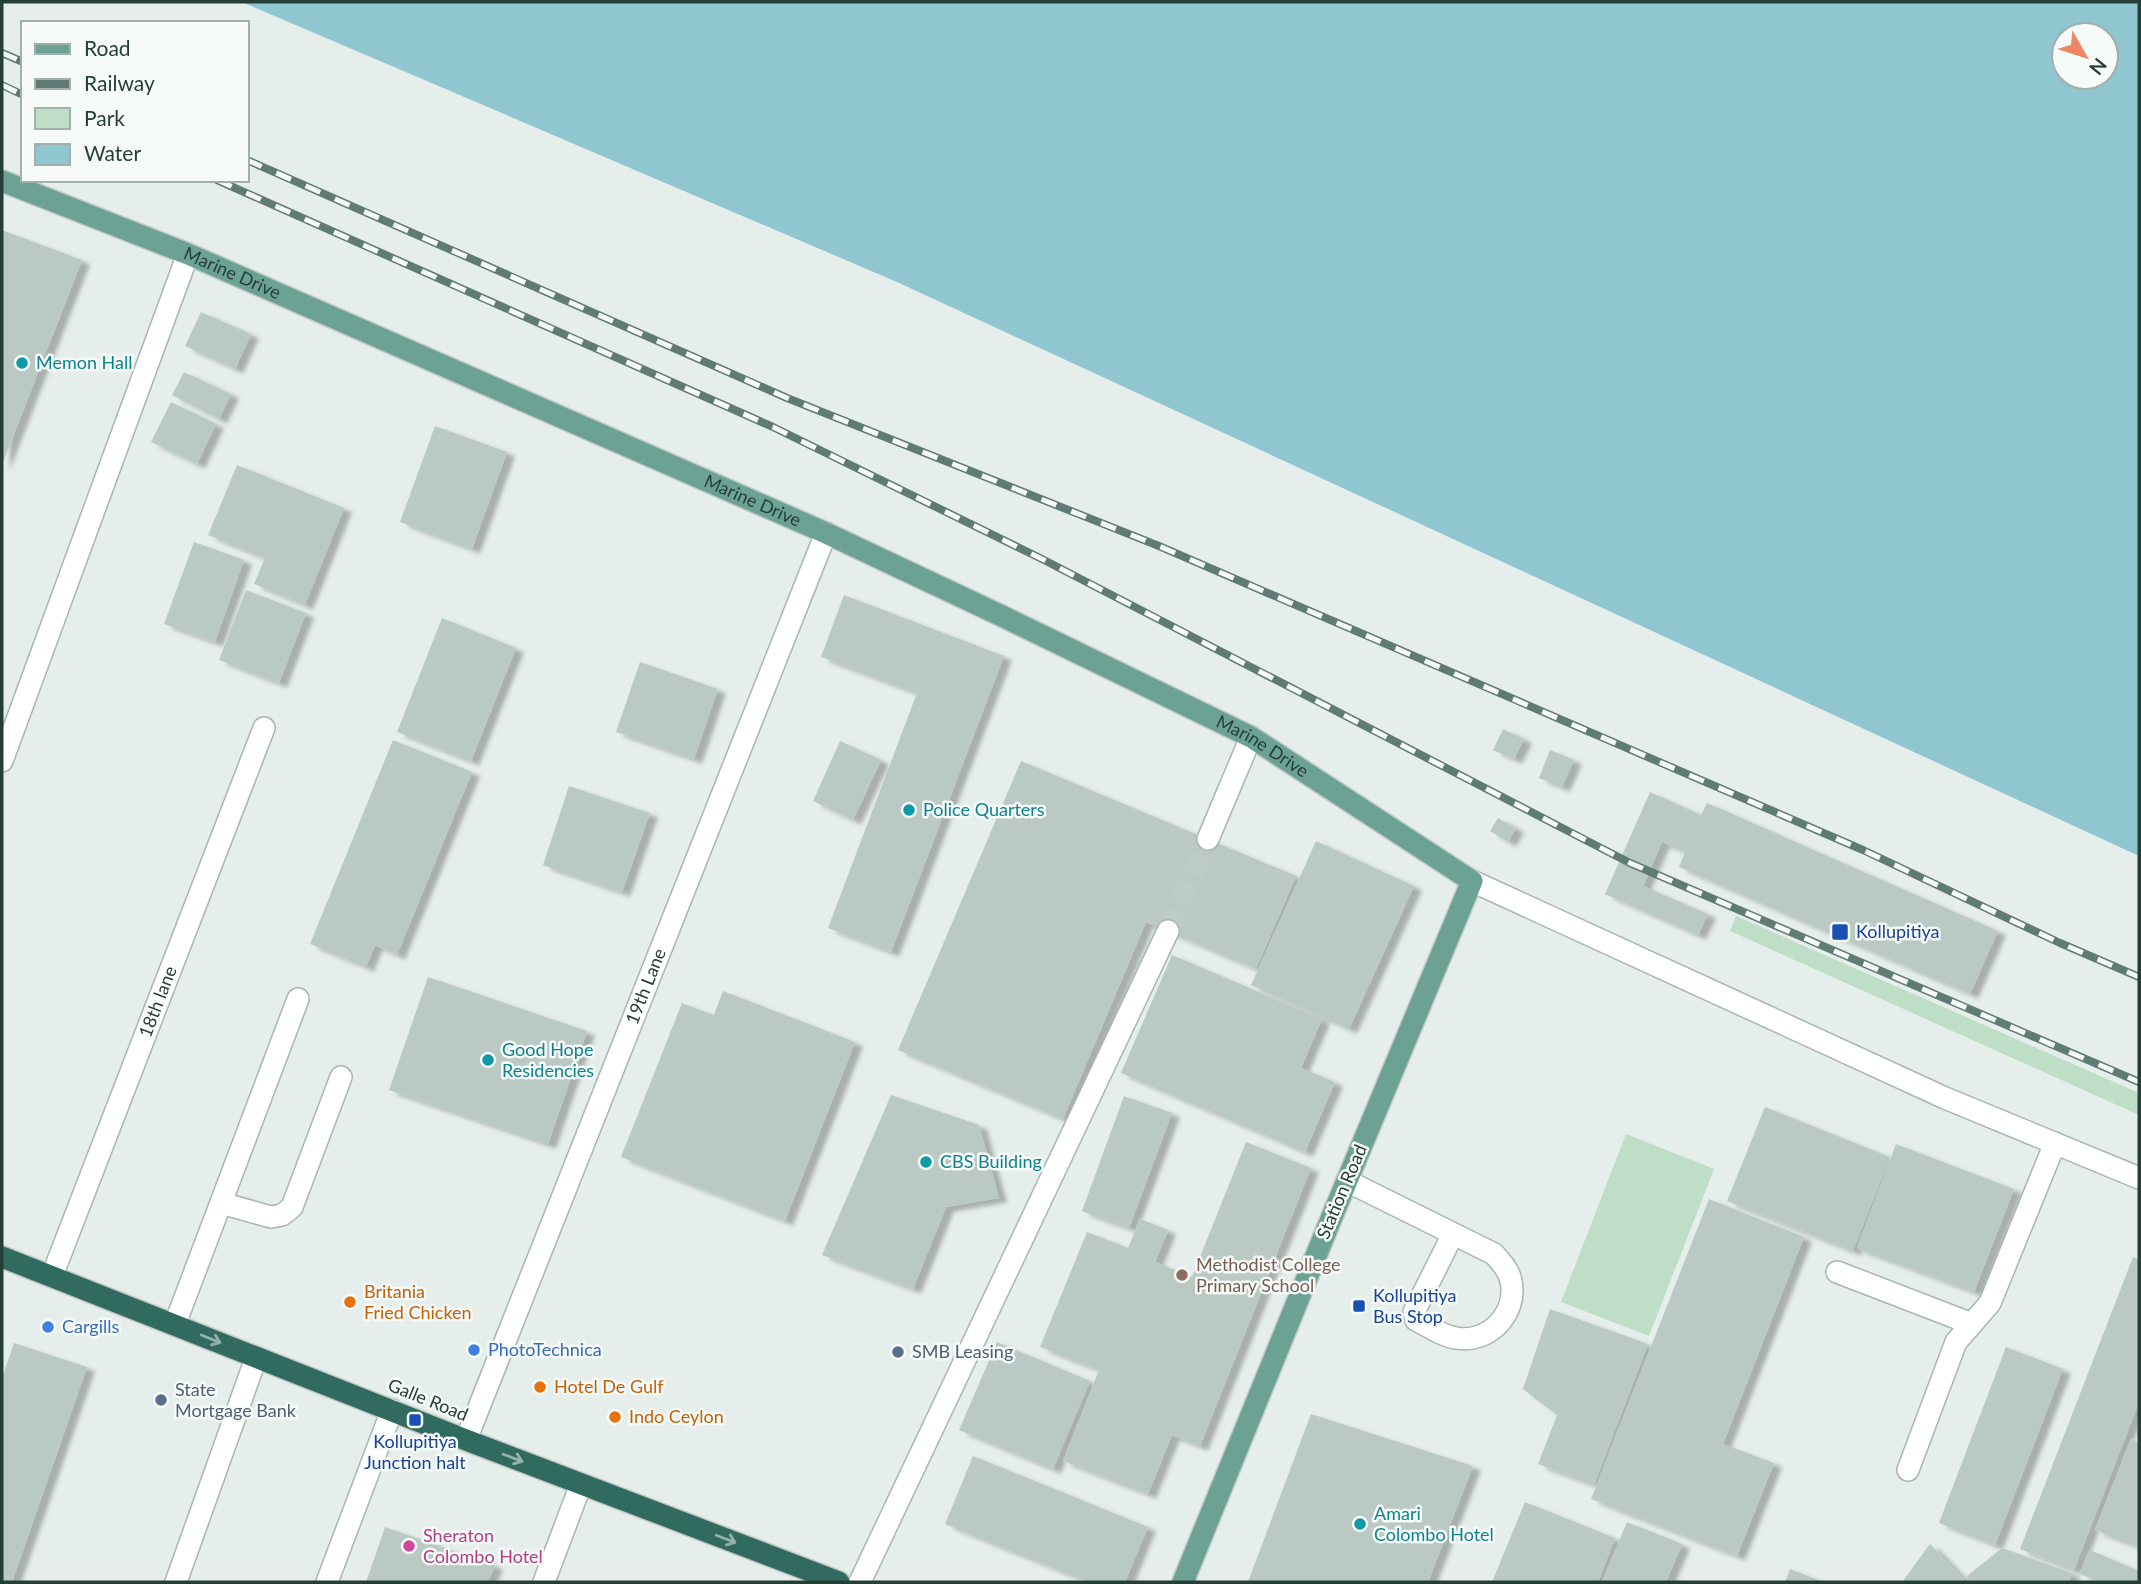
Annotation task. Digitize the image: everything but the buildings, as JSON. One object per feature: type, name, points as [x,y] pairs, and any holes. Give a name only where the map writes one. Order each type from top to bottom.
[{"type":"highway","name":"Galle Road","points":[[2,1258],[466,1440],[839,1582]]},
{"type":"main road","name":"Marine Drive","points":[[2,181],[188,254],[826,533],[1004,617],[1251,737],[1472,881]]},
{"type":"main road","name":"Station Road","points":[[1183,1582],[1472,881]]},
{"type":"street","points":[[2,761],[188,254]]},
{"type":"street","name":"19th Lane","points":[[466,1440],[826,533]]},
{"type":"street","name":"18th lane","points":[[52,1276],[264,727]]},
{"type":"street","points":[[1208,839],[1251,737]]},
{"type":"street","points":[[1472,881],[1945,1098],[2139,1178]]},
{"type":"street","points":[[860,1582],[1168,931]]},
{"type":"street","points":[[174,1324],[298,999]]},
{"type":"street","points":[[220,1203],[271,1217],[282,1215],[292,1207],[341,1077]]},
{"type":"street","points":[[1908,1470],[1956,1342],[1990,1303],[2055,1143]]},
{"type":"street","points":[[1347,1181],[1493,1254],[1504,1266],[1511,1280],[1512,1296],[1508,1311],[1499,1325],[1486,1334],[1470,1339],[1454,1338],[1416,1320],[1413,1312],[1452,1234]]},
{"type":"street","points":[[1837,1272],[1972,1324]]},
{"type":"street","points":[[176,1582],[256,1358]]},
{"type":"street","points":[[327,1582],[392,1410]]},
{"type":"street","points":[[544,1582],[581,1484]]},
{"type":"green space","points":[[1736,916],[2139,1093],[2139,1115],[1730,931]]},
{"type":"green space","points":[[1626,1134],[1714,1169],[1649,1336],[1561,1302]]},
{"type":"water","points":[[242,2],[2139,2],[2139,856],[897,282]]},
{"type":"tunnel","points":[[1168,931],[1208,839]]},
{"type":"railway","points":[[2,53],[21,61]]},
{"type":"railway","points":[[2,85],[21,94]]},
{"type":"railway","points":[[248,160],[787,398],[1159,546],[1863,850],[2060,943],[2139,977]]},
{"type":"railway","points":[[222,182],[773,427],[1044,560],[1630,863],[2139,1082]]},
{"type":"place","name":"Memon Hall","points":[[22,363]]},
{"type":"place","name":"Police Quarters","points":[[909,810]]},
{"type":"place","name":"Kollupitiya","points":[[1840,932]]},
{"type":"place","name":"Good Hope Residencies","points":[[488,1060]]},
{"type":"place","name":"CBS Building","points":[[926,1162]]},
{"type":"place","name":"Methodist College Primary School","points":[[1182,1275]]},
{"type":"place","name":"Britania Fried Chicken","points":[[350,1302]]},
{"type":"place","name":"Kollupitiya Bus Stop","points":[[1359,1306]]},
{"type":"place","name":"Cargills","points":[[48,1327]]},
{"type":"place","name":"PhotoTechnica","points":[[474,1350]]},
{"type":"place","name":"SMB Leasing","points":[[898,1352]]},
{"type":"place","name":"Hotel De Gulf","points":[[540,1387]]},
{"type":"place","name":"State Mortgage Bank","points":[[161,1400]]},
{"type":"place","name":"Indo Ceylon","points":[[615,1417]]},
{"type":"place","name":"Kollupitiya Junction halt","points":[[415,1420]]},
{"type":"place","name":"Amari Colombo Hotel","points":[[1360,1524]]},
{"type":"place","name":"Sheraton Colombo Hotel","points":[[409,1546]]}]
